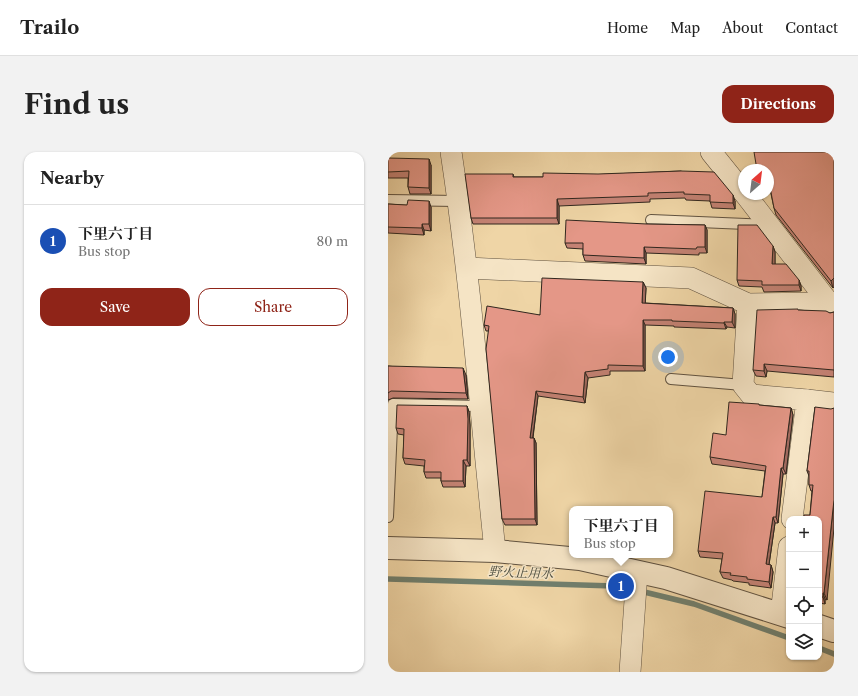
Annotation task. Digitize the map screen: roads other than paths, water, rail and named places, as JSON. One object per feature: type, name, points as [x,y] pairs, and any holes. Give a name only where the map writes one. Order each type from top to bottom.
[{"type":"street","points":[[451,152],[467,268],[495,551]]},
{"type":"street","points":[[711,152],[738,186]]},
{"type":"street","points":[[749,200],[831,305]]},
{"type":"street","points":[[467,268],[691,278],[748,304],[831,305]]},
{"type":"street","points":[[748,304],[743,385],[750,395],[834,403]]},
{"type":"street","points":[[792,516],[807,400]]},
{"type":"street","points":[[388,548],[495,551],[569,558]]},
{"type":"street","points":[[569,558],[580,559],[637,577],[666,578],[785,616],[789,552]]},
{"type":"street","points":[[630,672],[637,577]]},
{"type":"street","points":[[822,627],[834,631]]},
{"type":"lane","points":[[388,200],[458,201]]},
{"type":"lane","points":[[650,220],[769,225]]},
{"type":"lane","points":[[671,379],[743,385]]},
{"type":"lane","points":[[388,517],[393,404],[480,406]]},
{"type":"waterway","name":"野火止用水","points":[[388,579],[614,586],[631,590]]},
{"type":"waterway","name":"野火止用水","points":[[640,591],[694,604],[786,637]]},
{"type":"waterway","name":"野火止用水","points":[[822,649],[834,654]]},
{"type":"place","name":"下里六丁目","points":[[621,586]]}]
